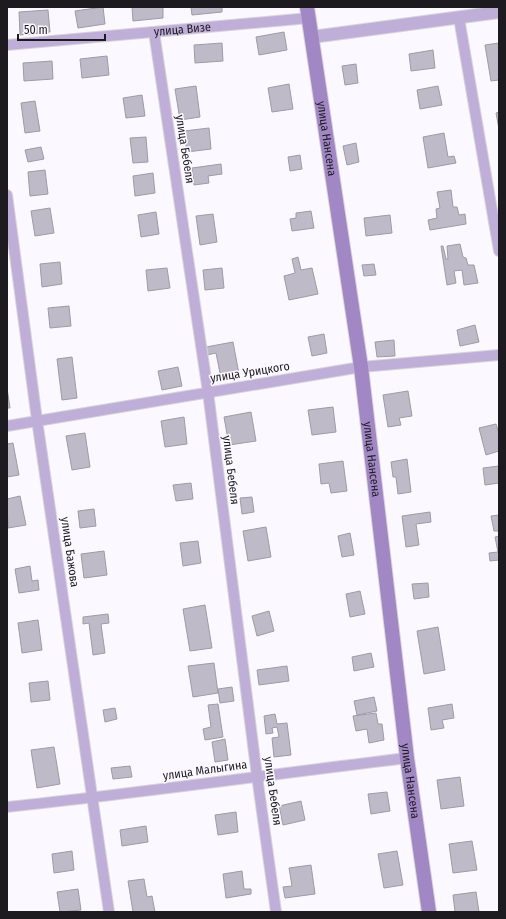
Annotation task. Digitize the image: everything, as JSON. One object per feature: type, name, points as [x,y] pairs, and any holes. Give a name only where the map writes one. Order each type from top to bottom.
[{"type":"main road","name":"улица Нансена","points":[[308,13],[360,367],[407,758],[428,912]]},
{"type":"street","points":[[312,37],[499,12]]},
{"type":"street","name":"улица Визе","points":[[7,45],[154,32],[308,13]]},
{"type":"street","points":[[459,18],[499,251]]},
{"type":"street","name":"улица Бебеля","points":[[154,32],[208,392],[257,776],[276,912]]},
{"type":"street","name":"улица Бажова","points":[[7,195],[37,420],[109,912]]},
{"type":"street","name":"улица Урицкого","points":[[7,426],[360,367],[499,355]]},
{"type":"street","name":"улица Малыгина","points":[[7,807],[93,798],[407,758]]},
{"type":"building","points":[[103,7],[105,24],[78,28],[75,11]]},
{"type":"building","points":[[132,7],[163,7],[163,18],[133,21]]},
{"type":"building","points":[[191,7],[222,7],[222,12],[192,15]]},
{"type":"building","points":[[48,10],[50,32],[20,35],[19,12]]},
{"type":"building","points":[[284,32],[287,50],[259,55],[256,37]]},
{"type":"building","points":[[222,43],[223,61],[195,63],[194,45]]},
{"type":"building","points":[[499,43],[499,80],[491,81],[485,45]]},
{"type":"building","points":[[433,50],[435,68],[411,71],[409,54]]},
{"type":"building","points":[[107,56],[109,75],[82,78],[80,59]]},
{"type":"building","points":[[52,61],[53,79],[24,81],[23,63]]},
{"type":"building","points":[[356,64],[358,83],[345,85],[342,66]]},
{"type":"building","points":[[289,84],[293,109],[272,112],[268,88]]},
{"type":"building","points":[[196,86],[200,117],[180,120],[175,89]]},
{"type":"building","points":[[438,86],[442,105],[420,109],[417,90]]},
{"type":"building","points":[[142,95],[145,116],[126,118],[123,98]]},
{"type":"building","points":[[35,101],[40,131],[25,133],[21,103]]},
{"type":"building","points":[[499,112],[499,129],[496,113]]},
{"type":"building","points":[[209,128],[211,149],[187,152],[184,131]]},
{"type":"building","points":[[444,133],[448,157],[454,156],[456,163],[428,168],[423,137]]},
{"type":"building","points":[[146,137],[148,162],[133,163],[130,138]]},
{"type":"building","points":[[356,143],[359,162],[347,165],[343,146]]},
{"type":"building","points":[[41,147],[44,159],[28,162],[25,150]]},
{"type":"building","points":[[300,155],[302,169],[290,171],[288,157]]},
{"type":"building","points":[[221,164],[222,174],[208,176],[209,183],[194,185],[192,168]]},
{"type":"building","points":[[45,170],[48,194],[30,196],[28,172]]},
{"type":"building","points":[[153,173],[155,193],[135,196],[133,176]]},
{"type":"building","points":[[451,190],[453,207],[457,207],[459,215],[465,214],[466,224],[430,230],[428,220],[437,218],[436,209],[440,208],[437,192]]},
{"type":"building","points":[[50,208],[54,233],[35,236],[31,211]]},
{"type":"building","points":[[311,211],[314,228],[292,231],[290,219],[296,218],[296,213]]},
{"type":"building","points":[[156,212],[159,234],[141,237],[138,215]]},
{"type":"building","points":[[213,214],[217,242],[200,245],[196,216]]},
{"type":"building","points":[[390,215],[392,233],[366,236],[364,218]]},
{"type":"building","points":[[460,244],[463,257],[466,258],[468,265],[474,265],[478,283],[464,285],[462,270],[454,271],[456,283],[447,285],[441,246],[443,246],[446,259],[448,259],[447,246]]},
{"type":"building","points":[[298,257],[301,270],[312,268],[318,294],[289,300],[284,276],[295,273],[292,259]]},
{"type":"building","points":[[60,262],[62,284],[42,287],[40,264]]},
{"type":"building","points":[[374,264],[376,275],[364,276],[362,265]]},
{"type":"building","points":[[167,268],[170,288],[148,291],[146,270]]},
{"type":"building","points":[[222,268],[224,288],[205,290],[203,270]]},
{"type":"building","points":[[69,306],[71,326],[50,328],[48,308]]},
{"type":"building","points":[[475,325],[479,342],[460,346],[457,330]]},
{"type":"building","points":[[324,334],[327,353],[312,356],[308,337]]},
{"type":"building","points":[[394,340],[395,356],[377,357],[375,342]]},
{"type":"building","points":[[233,342],[239,374],[221,378],[216,353],[207,355],[206,347]]},
{"type":"building","points":[[72,357],[77,398],[62,400],[57,359]]},
{"type":"building","points":[[178,367],[182,386],[162,390],[158,371]]},
{"type":"building","points":[[7,388],[10,408],[7,408]]},
{"type":"building","points":[[408,391],[412,416],[399,418],[401,425],[388,427],[383,395]]},
{"type":"building","points":[[333,407],[336,432],[312,435],[308,410]]},
{"type":"building","points":[[251,412],[256,441],[229,445],[224,417]]},
{"type":"building","points":[[184,417],[187,444],[165,447],[161,421]]},
{"type":"building","points":[[496,424],[499,434],[499,451],[486,455],[479,428]]},
{"type":"building","points":[[85,433],[90,467],[72,470],[66,436]]},
{"type":"building","points":[[13,443],[19,475],[7,477],[7,444]]},
{"type":"building","points":[[407,459],[411,492],[398,494],[396,477],[393,477],[391,462]]},
{"type":"building","points":[[343,461],[347,491],[331,493],[329,483],[321,484],[319,464]]},
{"type":"building","points":[[499,466],[499,483],[485,485],[483,468]]},
{"type":"building","points":[[191,483],[193,499],[176,501],[173,485]]},
{"type":"building","points":[[20,496],[26,525],[8,528],[7,499]]},
{"type":"building","points":[[252,497],[254,512],[242,514],[240,498]]},
{"type":"building","points":[[94,509],[96,526],[80,528],[78,511]]},
{"type":"building","points":[[430,512],[431,522],[416,524],[419,545],[406,547],[402,516]]},
{"type":"building","points":[[499,515],[499,533],[498,531],[494,531],[491,516]]},
{"type":"building","points":[[266,527],[271,557],[248,561],[243,531]]},
{"type":"building","points":[[350,533],[354,555],[342,557],[338,536]]},
{"type":"building","points":[[499,536],[499,560],[490,561],[489,553],[498,552],[495,537]]},
{"type":"building","points":[[198,541],[201,563],[183,566],[180,543]]},
{"type":"building","points":[[104,551],[107,575],[84,578],[81,554]]},
{"type":"building","points":[[30,566],[32,581],[38,580],[39,590],[19,593],[15,569]]},
{"type":"building","points":[[428,583],[429,597],[414,599],[412,584]]},
{"type":"building","points":[[360,591],[365,614],[350,617],[346,594]]},
{"type":"building","points":[[205,605],[212,648],[190,651],[183,609]]},
{"type":"building","points":[[269,611],[274,631],[257,636],[252,616]]},
{"type":"building","points":[[108,614],[109,623],[101,624],[105,653],[93,655],[89,623],[83,624],[83,617]]},
{"type":"building","points":[[38,620],[42,650],[22,653],[18,623]]},
{"type":"building","points":[[438,627],[445,670],[424,674],[417,631]]},
{"type":"building","points":[[371,653],[374,667],[354,671],[352,657]]},
{"type":"building","points":[[214,663],[218,693],[193,697],[188,666]]},
{"type":"building","points":[[287,666],[289,681],[259,685],[257,670]]},
{"type":"building","points":[[48,681],[50,700],[31,702],[29,683]]},
{"type":"building","points":[[232,687],[234,701],[220,703],[218,689]]},
{"type":"building","points":[[374,697],[377,711],[357,715],[354,701]]},
{"type":"building","points":[[218,704],[223,737],[205,740],[203,729],[211,727],[208,705]]},
{"type":"building","points":[[452,704],[454,718],[442,720],[444,728],[431,730],[428,708]]},
{"type":"building","points":[[115,708],[117,719],[105,722],[103,710]]},
{"type":"building","points":[[376,713],[378,724],[382,724],[384,740],[369,743],[367,729],[356,731],[353,716]]},
{"type":"building","points":[[275,714],[277,724],[287,723],[291,755],[274,757],[272,738],[279,737],[277,727],[272,728],[273,733],[266,734],[264,716]]},
{"type":"building","points":[[225,739],[228,760],[215,762],[212,742]]},
{"type":"building","points":[[54,747],[60,784],[37,788],[31,750]]},
{"type":"building","points":[[130,766],[132,777],[113,779],[111,768]]},
{"type":"building","points":[[460,777],[464,806],[441,809],[437,780]]},
{"type":"building","points":[[387,792],[390,811],[371,814],[368,794]]},
{"type":"building","points":[[301,801],[305,820],[283,825],[279,806]]},
{"type":"building","points":[[236,812],[238,832],[218,835],[215,815]]},
{"type":"building","points":[[146,826],[148,842],[122,846],[120,830]]},
{"type":"building","points":[[472,841],[477,870],[453,873],[449,844]]},
{"type":"building","points":[[72,851],[74,870],[54,873],[52,854]]},
{"type":"building","points":[[397,851],[403,885],[384,888],[378,854]]},
{"type":"building","points":[[311,865],[315,894],[285,898],[283,887],[292,886],[289,868]]},
{"type":"building","points":[[242,871],[244,889],[251,889],[251,894],[226,898],[223,874]]},
{"type":"building","points":[[144,879],[147,897],[152,896],[155,912],[133,912],[128,881]]},
{"type":"building","points":[[78,889],[81,910],[60,912],[57,892]]},
{"type":"building","points":[[476,892],[479,912],[455,912],[453,895]]}]
